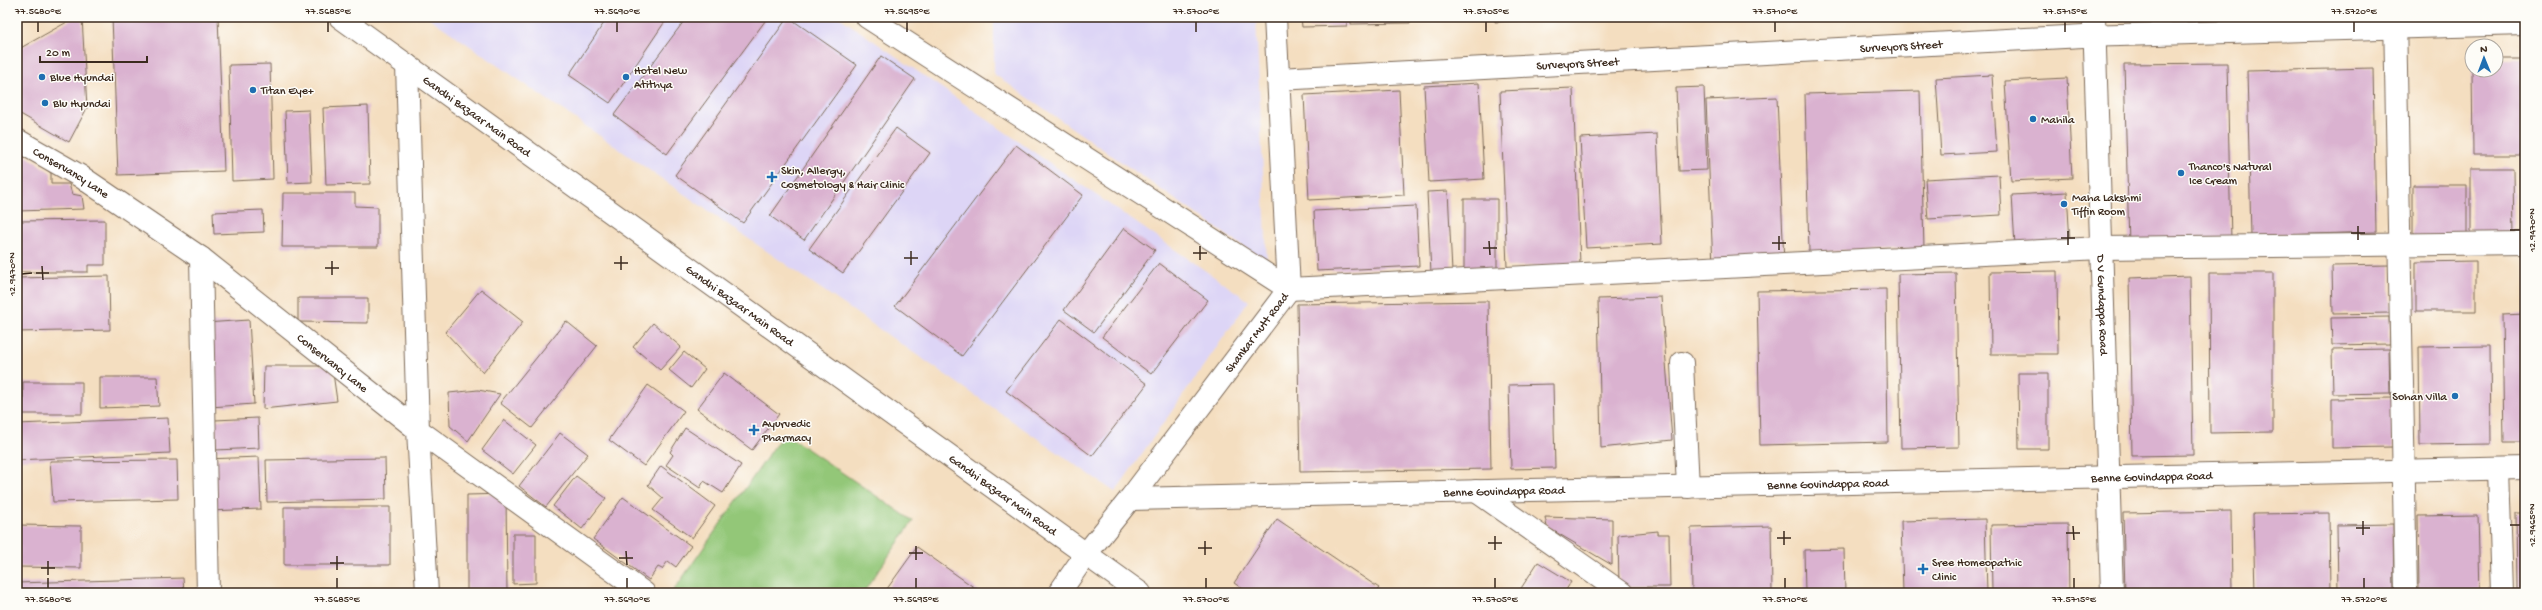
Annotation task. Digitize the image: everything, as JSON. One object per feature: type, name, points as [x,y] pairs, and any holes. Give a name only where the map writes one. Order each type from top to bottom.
[{"type":"street","name":"Gandhi Bazaar Main Road","points":[[340,17],[1140,593]]},
{"type":"street","points":[[867,17],[1289,289],[2102,248],[2401,246],[2525,243]]},
{"type":"street","name":"Shankar Mutt Road","points":[[1059,593],[1086,554],[1130,499],[1289,289],[1275,17]]},
{"type":"street","points":[[2395,23],[2401,246],[2406,593]]},
{"type":"street","name":"Surveyors Street","points":[[1278,79],[2095,26],[2395,23],[2525,24]]},
{"type":"street","name":"D V Gundappa Road","points":[[2095,26],[2112,593]]},
{"type":"street","points":[[406,65],[418,430],[427,593]]},
{"type":"street","name":"Conservancy Lane","points":[[17,140],[80,176],[201,258],[418,430],[644,593]]},
{"type":"street","points":[[201,258],[208,593]]},
{"type":"street","points":[[1682,363],[1688,486]]},
{"type":"street","name":"Benne Govindappa Road","points":[[1130,499],[2525,468]]},
{"type":"street","points":[[2498,469],[2502,593]]},
{"type":"street","points":[[1476,491],[1622,593]]},
{"type":"shaded area","points":[[428,17],[839,17],[1249,301],[1115,492]]},
{"type":"shaded area","points":[[994,17],[1256,17],[1267,263],[994,74]]},
{"type":"green space","points":[[784,433],[913,521],[863,593],[679,593],[674,590]]},
{"type":"building","points":[[76,17],[82,17],[87,108],[69,142],[17,112],[17,50]]},
{"type":"building","points":[[112,17],[218,17],[224,171],[118,175]]},
{"type":"building","points":[[608,17],[668,17],[610,103],[569,75]]},
{"type":"building","points":[[687,17],[768,17],[667,154],[614,115]]},
{"type":"building","points":[[788,17],[857,65],[743,223],[675,175]]},
{"type":"building","points":[[1301,17],[1346,17],[1347,26],[1302,27]]},
{"type":"building","points":[[1351,17],[1410,17],[1410,23],[1351,24]]},
{"type":"building","points":[[1424,17],[1476,17],[1476,19],[1424,20]]},
{"type":"building","points":[[1495,17],[1564,17],[1564,18],[1495,22]]},
{"type":"building","points":[[1572,17],[1617,17],[1617,18],[1572,20]]},
{"type":"building","points":[[881,56],[915,79],[804,240],[770,216]]},
{"type":"building","points":[[2504,59],[2525,59],[2525,155],[2473,155],[2472,78],[2504,78]]},
{"type":"building","points":[[2227,63],[2231,241],[2129,244],[2124,64]]},
{"type":"building","points":[[270,64],[273,179],[232,181],[229,65]]},
{"type":"building","points":[[2373,68],[2376,232],[2251,236],[2247,71]]},
{"type":"building","points":[[1992,75],[1997,152],[1941,155],[1936,78]]},
{"type":"building","points":[[2067,78],[2072,178],[2011,181],[2005,81]]},
{"type":"building","points":[[1479,83],[1484,179],[1429,182],[1424,86]]},
{"type":"building","points":[[1704,87],[1707,170],[1679,171],[1676,88]]},
{"type":"building","points":[[1573,88],[1580,264],[1507,267],[1500,91]]},
{"type":"building","points":[[1399,90],[1404,195],[1309,200],[1304,95]]},
{"type":"building","points":[[1920,91],[1924,249],[1809,252],[1805,94]]},
{"type":"building","points":[[1777,97],[1784,263],[1713,266],[1706,100]]},
{"type":"building","points":[[368,106],[370,184],[326,185],[323,108]]},
{"type":"building","points":[[309,110],[312,182],[288,183],[285,111]]},
{"type":"building","points":[[896,128],[930,153],[843,273],[809,249]]},
{"type":"building","points":[[1657,134],[1662,244],[1586,248],[1580,138]]},
{"type":"building","points":[[1016,145],[1083,195],[962,356],[895,306]]},
{"type":"building","points":[[17,149],[51,173],[51,184],[69,184],[72,194],[82,196],[84,209],[17,211]]},
{"type":"building","points":[[2471,168],[2513,168],[2514,240],[2471,240]]},
{"type":"building","points":[[1999,175],[2001,215],[1928,219],[1925,179]]},
{"type":"building","points":[[2413,185],[2467,185],[2467,236],[2413,236]]},
{"type":"building","points":[[1448,191],[1452,272],[1431,273],[1427,192]]},
{"type":"building","points":[[2067,192],[2070,243],[2015,246],[2012,195]]},
{"type":"building","points":[[283,193],[355,193],[355,206],[378,207],[378,247],[282,247]]},
{"type":"building","points":[[1464,199],[1497,199],[1497,271],[1464,271]]},
{"type":"building","points":[[1416,206],[1419,266],[1317,271],[1314,211]]},
{"type":"building","points":[[263,210],[264,232],[214,234],[213,212]]},
{"type":"building","points":[[105,220],[105,265],[88,265],[88,272],[17,272],[17,221]]},
{"type":"building","points":[[1124,228],[1155,250],[1094,332],[1064,310]]},
{"type":"building","points":[[2476,261],[2476,311],[2416,311],[2416,262]]},
{"type":"building","points":[[1159,263],[1208,300],[1151,374],[1102,337]]},
{"type":"building","points":[[2390,265],[2390,313],[2333,314],[2332,266]]},
{"type":"building","points":[[2057,271],[2058,354],[1991,354],[1990,272]]},
{"type":"building","points":[[1956,273],[1959,447],[1901,448],[1898,274]]},
{"type":"building","points":[[2209,273],[2273,273],[2273,432],[2210,433]]},
{"type":"building","points":[[109,276],[110,330],[17,332],[17,278]]},
{"type":"building","points":[[2190,276],[2193,455],[2132,456],[2129,278]]},
{"type":"building","points":[[481,289],[523,322],[483,373],[445,332]]},
{"type":"building","points":[[1886,289],[1888,442],[1760,445],[1757,291]]},
{"type":"building","points":[[1661,297],[1672,440],[1601,448],[1598,299]]},
{"type":"building","points":[[298,298],[368,298],[368,323],[298,322]]},
{"type":"building","points":[[1488,301],[1491,469],[1300,472],[1297,304]]},
{"type":"building","points":[[2525,314],[2525,442],[2504,442],[2502,315]]},
{"type":"building","points":[[2389,317],[2390,344],[2332,345],[2331,318]]},
{"type":"building","points":[[1061,319],[1147,384],[1092,456],[1006,391]]},
{"type":"building","points":[[249,320],[254,404],[210,407],[205,323]]},
{"type":"building","points":[[566,321],[597,346],[532,428],[500,403]]},
{"type":"building","points":[[653,323],[681,347],[660,370],[633,347]]},
{"type":"building","name":"Sohan Villa","points":[[2490,346],[2491,444],[2420,445],[2419,347]]},
{"type":"building","points":[[2389,349],[2390,393],[2333,394],[2332,350]]},
{"type":"building","points":[[684,352],[705,369],[691,388],[669,370]]},
{"type":"building","points":[[264,366],[332,366],[337,401],[263,409]]},
{"type":"building","points":[[724,373],[779,414],[752,450],[697,409]]},
{"type":"building","points":[[2018,373],[2048,373],[2048,449],[2019,449]]},
{"type":"building","points":[[100,377],[157,377],[159,406],[100,408]]},
{"type":"building","points":[[23,382],[82,382],[82,414],[23,414]]},
{"type":"building","points":[[1553,384],[1555,468],[1511,469],[1509,385]]},
{"type":"building","points":[[648,385],[684,411],[644,466],[609,440]]},
{"type":"building","points":[[478,390],[500,394],[468,441],[450,426],[449,393]]},
{"type":"building","points":[[2392,398],[2393,447],[2332,448],[2332,399]]},
{"type":"building","points":[[168,418],[170,453],[17,460],[17,424]]},
{"type":"building","points":[[258,418],[259,448],[216,450],[215,420]]},
{"type":"building","points":[[504,420],[536,445],[513,474],[482,450]]},
{"type":"building","points":[[685,428],[741,465],[723,493],[704,481],[700,488],[666,465],[673,455],[670,452]]},
{"type":"building","points":[[560,433],[588,454],[546,507],[519,486]]},
{"type":"building","points":[[259,457],[261,509],[208,511],[206,459]]},
{"type":"building","points":[[385,458],[386,499],[267,502],[266,460]]},
{"type":"building","points":[[177,460],[178,499],[53,502],[50,461]]},
{"type":"building","points":[[661,466],[715,506],[692,538],[653,510],[663,498],[648,485]]},
{"type":"building","points":[[576,476],[606,498],[582,529],[553,506]]},
{"type":"building","points":[[506,494],[507,593],[467,593],[467,495]]},
{"type":"building","points":[[623,497],[691,546],[676,567],[668,561],[662,569],[658,567],[649,580],[593,539]]},
{"type":"building","points":[[284,507],[390,507],[390,565],[284,565]]},
{"type":"building","points":[[2231,511],[2232,593],[2125,593],[2123,513]]},
{"type":"building","points":[[2329,513],[2330,593],[2255,593],[2253,514]]},
{"type":"building","points":[[2516,513],[2525,513],[2525,590],[2517,590]]},
{"type":"building","points":[[2478,515],[2480,593],[2419,593],[2418,516]]},
{"type":"building","points":[[1545,517],[1612,519],[1612,565],[1547,527]]},
{"type":"building","points":[[1277,519],[1379,588],[1375,593],[1249,593],[1234,583]]},
{"type":"building","points":[[1985,519],[1987,593],[1903,593],[1901,521]]},
{"type":"building","points":[[2068,524],[2069,593],[1992,593],[1991,525]]},
{"type":"building","points":[[2393,524],[2394,593],[2338,593],[2337,525]]},
{"type":"building","points":[[17,525],[81,526],[81,568],[17,567]]},
{"type":"building","points":[[1771,526],[1772,593],[1692,593],[1691,528]]},
{"type":"building","points":[[1658,531],[1658,534],[1669,534],[1670,587],[1619,587],[1618,535]]},
{"type":"building","points":[[513,534],[536,534],[536,583],[513,584]]},
{"type":"building","points":[[917,547],[982,593],[884,593]]},
{"type":"building","points":[[1844,549],[1845,593],[1805,593],[1804,550]]},
{"type":"building","points":[[1538,562],[1571,582],[1564,593],[1518,593]]},
{"type":"building","points":[[183,578],[184,593],[17,593],[17,583]]},
{"type":"place","name":"Blue Hyundai","points":[[42,77]]},
{"type":"place","name":"Hotel New Atithya","points":[[626,77]]},
{"type":"place","name":"Titan Eye+","points":[[253,90]]},
{"type":"place","name":"Blu Hyundai","points":[[45,103]]},
{"type":"place","name":"Mahila","points":[[2033,119]]},
{"type":"place","name":"Thanco's Natural Ice Cream","points":[[2181,173]]},
{"type":"place","name":"Skin, Allergy, Cosmetology & Hair Clinic","points":[[772,177]]},
{"type":"place","name":"Maha Lakshmi Tiffin Room","points":[[2064,204]]},
{"type":"place","name":"Sohan Villa","points":[[2455,396]]},
{"type":"place","name":"Ayurvedic Pharmacy","points":[[754,430]]},
{"type":"place","name":"Sree Homeopathic Clinic","points":[[1923,569]]}]
